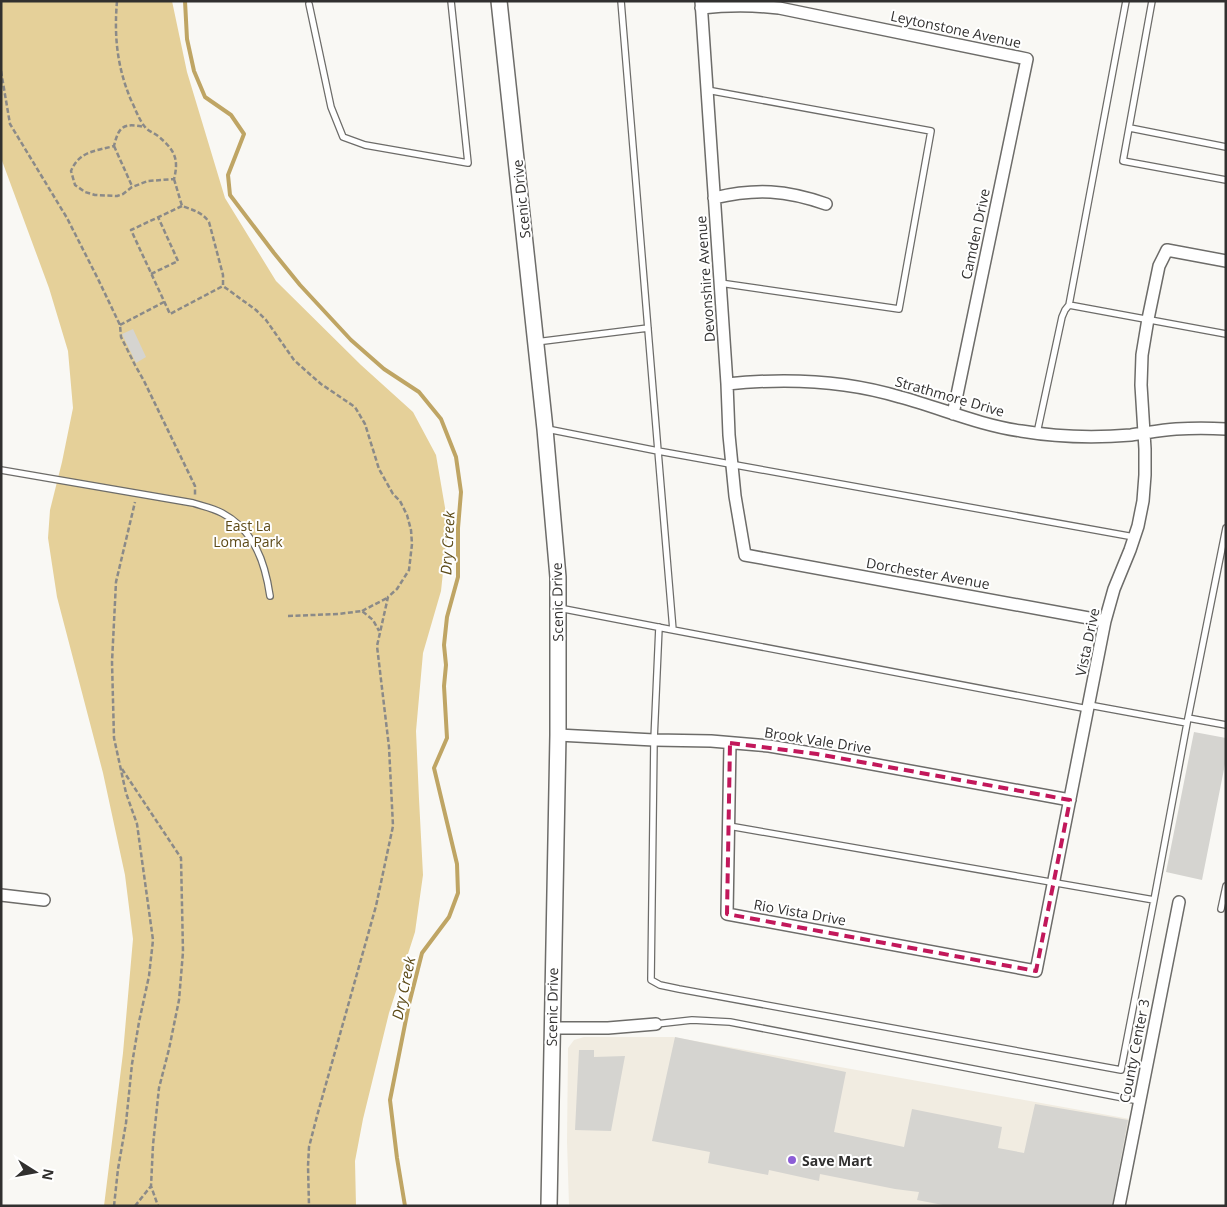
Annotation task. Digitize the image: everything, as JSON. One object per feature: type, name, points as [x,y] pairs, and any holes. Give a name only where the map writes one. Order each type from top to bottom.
[{"type":"main road","name":"Scenic Drive","points":[[500,1],[545,429],[558,577],[558,735],[549,1206]]},
{"type":"street","name":"Leytonstone Avenue","points":[[701,5],[756,5],[779,8],[1028,59]]},
{"type":"street","name":"Devonshire Avenue","points":[[701,5],[729,435],[735,496],[745,555]]},
{"type":"street","name":"Camden Drive","points":[[953,414],[1028,59]]},
{"type":"street","points":[[714,198],[734,193],[758,191],[784,192],[826,204]]},
{"type":"street","name":"Vista Drive","points":[[1036,971],[1105,622],[1114,589],[1138,526],[1143,500],[1145,449],[1141,386],[1142,354],[1159,266],[1167,250],[1226,261]]},
{"type":"street","name":"Strathmore Drive","points":[[727,384],[791,380],[824,382],[863,388],[899,396],[983,424],[1062,436],[1093,437],[1176,429],[1226,429]]},
{"type":"street","name":"Dorchester Avenue","points":[[745,555],[1105,622]]},
{"type":"street","name":"Brook Vale Drive","points":[[558,735],[730,742],[768,746],[1070,800]]},
{"type":"street","name":"Rio Vista Drive","points":[[730,742],[728,914],[1036,971]]},
{"type":"street","points":[[1,895],[44,900]]},
{"type":"street","name":"County Center 3","points":[[1119,1206],[1179,902]]},
{"type":"street","points":[[552,1028],[608,1028],[656,1024]]},
{"type":"lane","points":[[309,4],[332,107],[343,136],[366,145],[468,163],[452,1]]},
{"type":"lane","points":[[621,1],[673,630]]},
{"type":"lane","points":[[1038,433],[1062,317],[1069,305],[1126,1]]},
{"type":"lane","points":[[1152,1],[1123,161],[1226,180]]},
{"type":"lane","points":[[707,90],[931,131],[899,309],[720,283]]},
{"type":"lane","points":[[1130,128],[1226,146]]},
{"type":"lane","points":[[1069,305],[1226,334]]},
{"type":"lane","points":[[536,342],[648,328]]},
{"type":"lane","points":[[545,429],[732,465],[1134,537]]},
{"type":"lane","points":[[1,470],[192,503],[221,512],[235,521],[255,545],[267,576],[270,596]]},
{"type":"lane","points":[[659,627],[654,740],[651,980],[679,989],[1121,1070],[1226,528]]},
{"type":"lane","points":[[558,608],[1088,707],[1226,725]]},
{"type":"lane","points":[[729,826],[1154,900]]},
{"type":"lane","points":[[1221,909],[1226,886]]},
{"type":"lane","points":[[656,1024],[692,1020],[730,1022],[1139,1101]]},
{"type":"path","points":[[117,1],[116,39],[118,62],[131,99],[145,127]]},
{"type":"path","points":[[1,71],[10,124],[67,218],[98,279],[120,325],[121,337],[195,486],[196,493],[192,503]]},
{"type":"path","points":[[132,187],[114,146],[119,130],[131,125],[145,127],[170,148],[175,157],[174,179],[182,206]]},
{"type":"path","points":[[114,146],[78,159],[72,171],[75,185],[85,192],[107,197],[123,194],[132,187],[148,181],[174,179]]},
{"type":"path","points":[[182,206],[200,212],[206,216],[209,222],[223,275],[223,286],[170,314],[132,230],[182,206]]},
{"type":"path","points":[[151,274],[178,261],[158,217]]},
{"type":"path","points":[[223,286],[256,310],[266,320],[294,360],[322,384],[355,407],[365,424],[379,470],[393,494],[400,501],[407,515],[411,530],[412,544],[408,570],[397,589],[388,597],[362,611],[288,616]]},
{"type":"path","points":[[120,325],[164,302]]},
{"type":"path","points":[[114,1206],[134,1056],[149,976],[153,940],[137,824],[126,793],[114,738],[112,662],[116,582],[134,508]]},
{"type":"path","points":[[309,1206],[308,1166],[310,1147],[376,906],[393,826],[389,747],[377,646],[388,597]]},
{"type":"path","points":[[362,611],[373,620],[380,632]]},
{"type":"path","points":[[120,766],[181,858],[183,952],[180,990],[169,1049],[159,1088],[153,1145],[151,1186],[158,1206]]},
{"type":"path","points":[[135,1206],[151,1186]]},
{"type":"highlighted area","points":[[730,743],[817,754],[1070,800],[1036,971],[727,914]]},
{"type":"shaded area","points":[[584,1037],[673,1037],[1130,1119],[1110,1206],[569,1206],[567,1142],[568,1048],[574,1040]]},
{"type":"green space","name":"East La Loma Park","points":[[1,1],[172,1],[187,72],[225,198],[276,281],[361,365],[413,412],[436,455],[448,525],[441,591],[423,653],[416,731],[423,875],[415,932],[389,1013],[363,1119],[355,1161],[356,1206],[104,1206],[123,1053],[133,939],[125,875],[103,773],[57,597],[48,538],[50,510],[73,408],[68,351],[49,288],[1,158]]},
{"type":"building","points":[[133,329],[146,357],[136,363],[122,334]]},
{"type":"building","points":[[1194,732],[1226,738],[1226,759],[1202,880],[1166,872]]},
{"type":"building","points":[[675,1037],[846,1072],[834,1132],[904,1147],[912,1109],[1002,1127],[998,1148],[1024,1153],[1035,1104],[1128,1120],[1112,1206],[948,1206],[917,1200],[919,1192],[820,1174],[819,1181],[769,1170],[768,1175],[708,1163],[710,1152],[652,1141]]},
{"type":"building","points":[[579,1050],[594,1050],[594,1057],[625,1056],[611,1131],[575,1130]]},
{"type":"waterway","name":"Dry Creek","points":[[185,1],[187,39],[194,71],[205,97],[231,115],[244,134],[228,175],[230,195],[300,285],[351,340],[384,369],[419,392],[441,419],[456,457],[461,492],[458,528],[458,577],[447,617],[444,645],[447,738],[434,768],[457,864],[458,893],[449,917],[422,953],[409,1004],[390,1100],[405,1206]]},
{"type":"place","name":"Save Mart","points":[[792,1160]]}]
